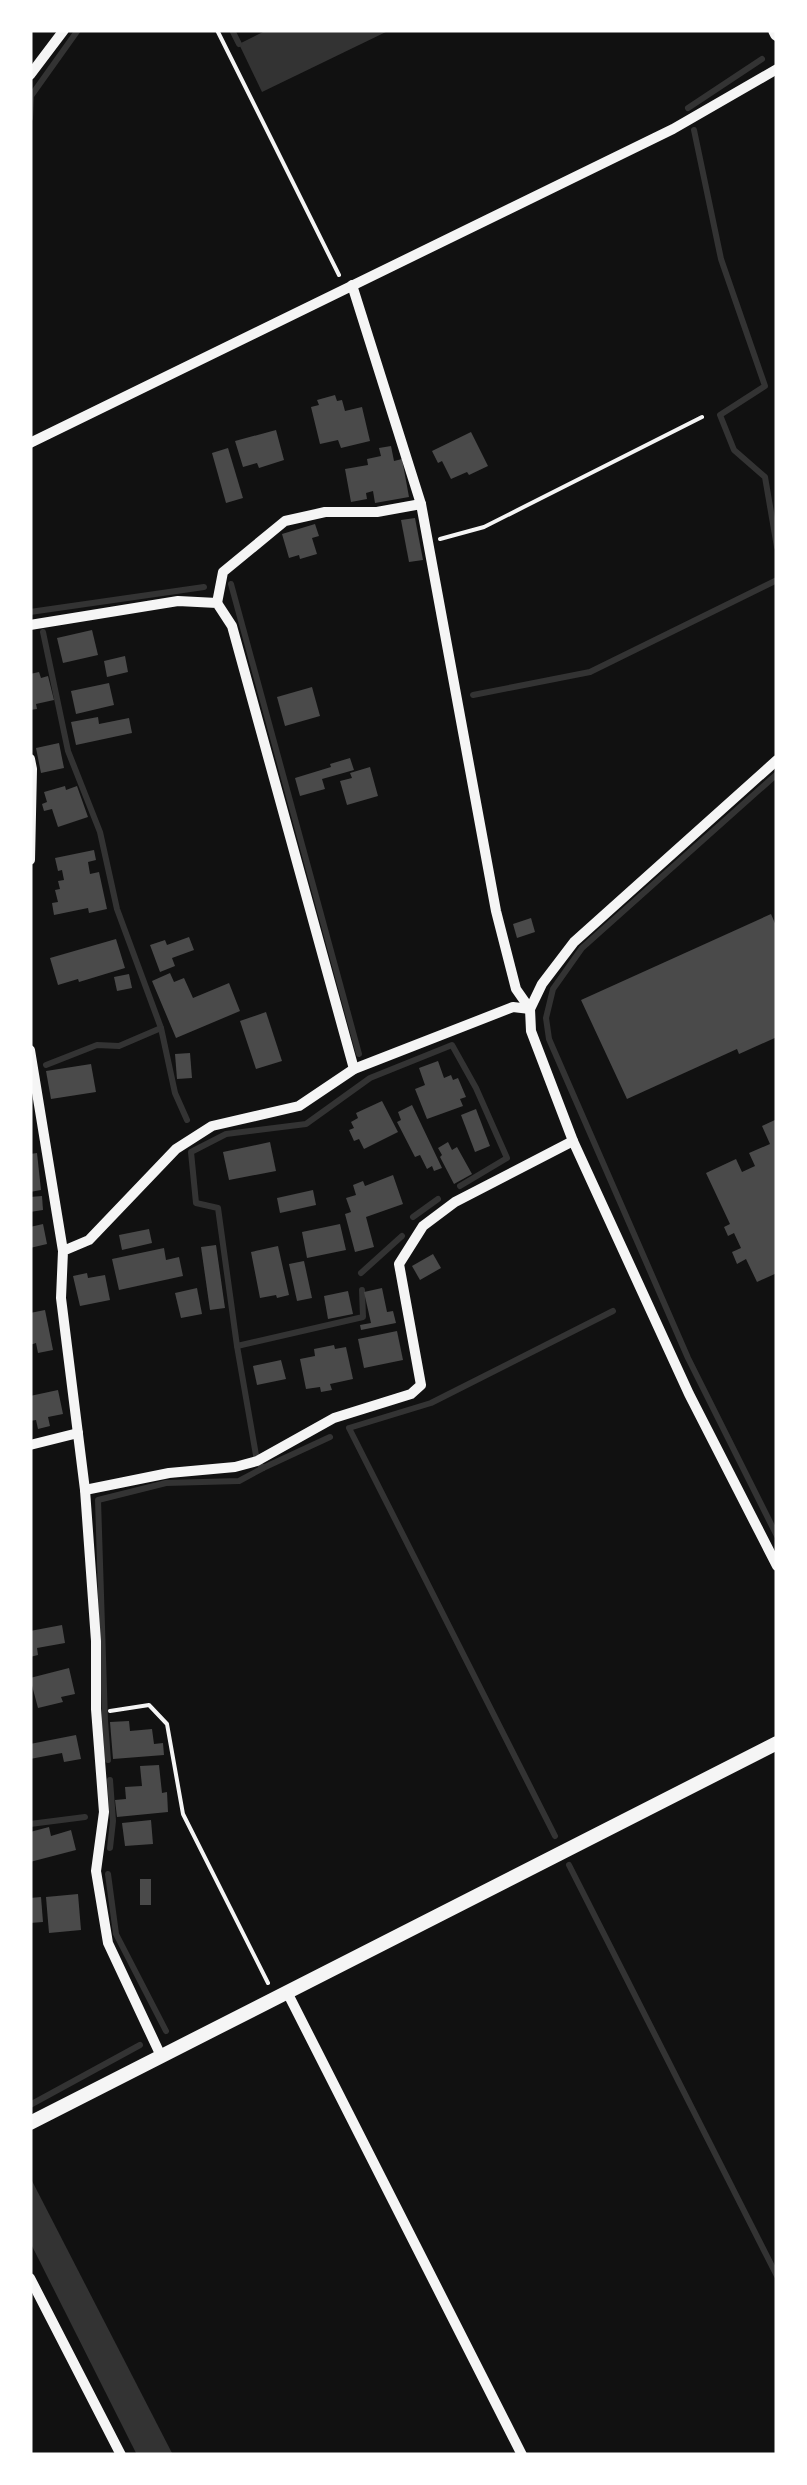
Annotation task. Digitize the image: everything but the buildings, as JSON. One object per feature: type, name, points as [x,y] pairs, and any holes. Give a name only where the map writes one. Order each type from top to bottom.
[{"type":"street","points":[[30,75],[64,30]]},
{"type":"street","points":[[30,443],[673,129],[777,69]]},
{"type":"street","points":[[349,287],[421,504],[496,911],[516,989],[530,1010]]},
{"type":"street","points":[[354,1069],[232,626],[217,603],[223,572],[284,521],[325,512],[376,512],[421,504]]},
{"type":"street","points":[[30,625],[178,601],[217,603]]},
{"type":"street","points":[[30,759],[30,860]]},
{"type":"street","points":[[777,760],[574,942],[542,984],[530,1010],[531,1031],[574,1142],[689,1394],[777,1566]]},
{"type":"street","points":[[64,1252],[88,1240],[176,1149],[212,1126],[300,1106],[354,1069],[513,1007],[530,1010]]},
{"type":"street","points":[[30,1050],[64,1252],[61,1298],[86,1490],[104,1812],[96,1872],[108,1944],[161,2056]]},
{"type":"street","points":[[86,1490],[168,1473],[246,1464],[334,1418],[412,1394],[422,1385],[399,1264],[423,1226],[455,1202],[574,1142]]},
{"type":"street","points":[[30,1444],[78,1433]]},
{"type":"street","points":[[30,2123],[777,1743]]},
{"type":"street","points":[[281,1995],[522,2455]]},
{"type":"street","points":[[30,2278],[121,2455]]},
{"type":"street","points":[[30,2314],[45,2307]]},
{"type":"path","points":[[217,30],[349,287]]},
{"type":"path","points":[[429,541],[484,527],[702,417]]},
{"type":"path","points":[[116,1712],[149,1705],[167,1724],[184,1814],[281,1995]]},
{"type":"shaded area","points":[[267,30],[390,30],[262,92],[239,44]]},
{"type":"shaded area","points":[[30,2177],[173,2455],[137,2455],[30,2242]]},
{"type":"waterway","points":[[30,118],[31,96],[78,30]]},
{"type":"waterway","points":[[232,30],[239,44]]},
{"type":"waterway","points":[[688,108],[762,59]]},
{"type":"waterway","points":[[694,130],[721,259],[765,386],[720,415],[734,450],[765,477],[777,547]]},
{"type":"waterway","points":[[473,695],[590,672],[777,580]]},
{"type":"waterway","points":[[231,584],[359,1054]]},
{"type":"waterway","points":[[30,612],[204,587]]},
{"type":"waterway","points":[[43,632],[68,751],[100,832],[117,909],[161,1028],[175,1093],[187,1120]]},
{"type":"waterway","points":[[777,774],[582,948],[553,989],[546,1018],[549,1039],[688,1358],[777,1536]]},
{"type":"waterway","points":[[46,1065],[97,1045],[119,1046],[161,1028]]},
{"type":"waterway","points":[[330,1437],[263,1468],[257,1461],[218,1208],[196,1203],[191,1152],[226,1134],[306,1124],[370,1078],[452,1045],[507,1158],[460,1186]]},
{"type":"waterway","points":[[413,1217],[438,1199]]},
{"type":"waterway","points":[[361,1273],[402,1236]]},
{"type":"waterway","points":[[237,1346],[363,1317],[362,1290]]},
{"type":"waterway","points":[[555,1836],[349,1428],[431,1403],[613,1311]]},
{"type":"waterway","points":[[108,1760],[98,1500],[166,1483],[239,1481],[263,1468]]},
{"type":"waterway","points":[[110,1780],[110,1848]]},
{"type":"waterway","points":[[30,1824],[85,1817]]},
{"type":"waterway","points":[[569,1865],[777,2276]]},
{"type":"waterway","points":[[108,1874],[116,1934],[166,2031]]},
{"type":"waterway","points":[[30,2105],[140,2045]]}]
